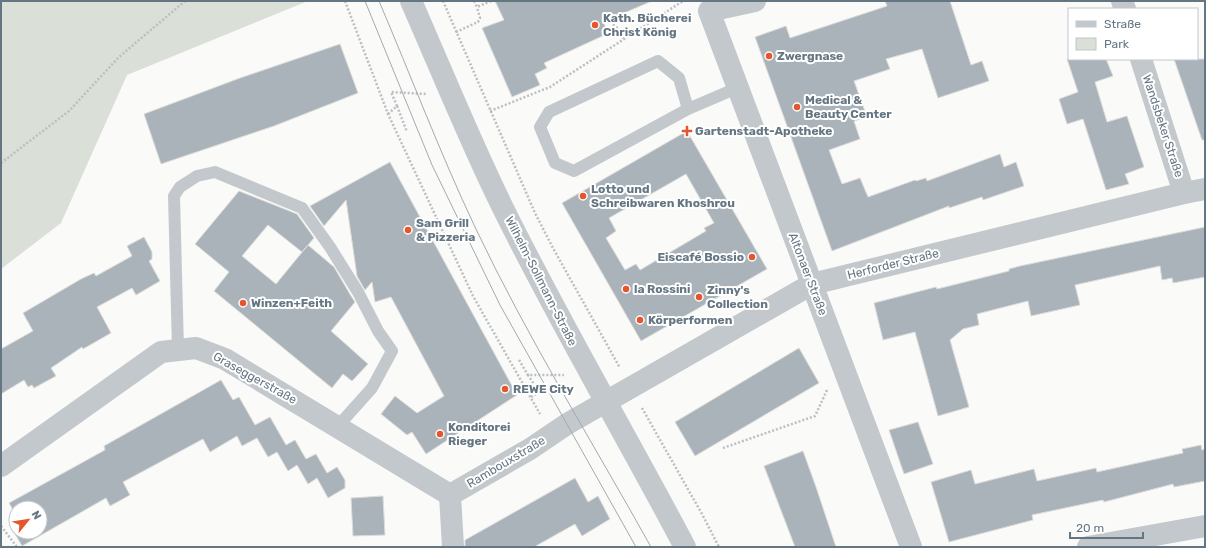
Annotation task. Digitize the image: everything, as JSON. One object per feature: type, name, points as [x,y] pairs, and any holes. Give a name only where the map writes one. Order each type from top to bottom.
[{"type":"street","points":[[707,6],[755,1]]},
{"type":"street","name":"Wilhelm-Sollmann-Straße","points":[[413,4],[439,67],[502,206],[575,348],[638,458],[685,547]]},
{"type":"street","name":"Altonaer Straße","points":[[707,6],[911,547]]},
{"type":"street","name":"Wandsbeker Straße","points":[[1141,60],[1195,191]]},
{"type":"street","name":"Herforder Straße","points":[[606,403],[812,284],[1195,191]]},
{"type":"street","name":"Graseggerstraße","points":[[1,466],[161,352],[196,348],[225,359],[450,495]]},
{"type":"street","name":"Rambouxstraße","points":[[450,495],[530,449],[567,424],[606,403]]},
{"type":"street","points":[[450,495],[454,547]]},
{"type":"street","points":[[1088,547],[1205,526]]},
{"type":"lane","points":[[688,109],[679,78],[658,61],[549,112],[540,127],[555,162],[574,172],[688,109],[737,88]]},
{"type":"lane","points":[[178,349],[174,196],[180,187],[197,176],[215,172],[302,208],[330,247],[358,292],[378,331],[392,351],[372,388],[338,426]]},
{"type":"path","points":[[1,163],[69,111],[118,56],[185,1]]},
{"type":"path","points":[[345,1],[388,114],[473,296],[552,434]]},
{"type":"path","points":[[443,1],[538,220],[719,547]]},
{"type":"path","points":[[456,32],[478,22],[480,18],[474,1]]},
{"type":"path","points":[[477,7],[491,1]]},
{"type":"path","points":[[490,111],[550,87],[683,1]]},
{"type":"path","points":[[607,19],[617,28],[624,39]]},
{"type":"path","points":[[407,132],[391,92],[429,94]]},
{"type":"path","points":[[388,114],[397,106]]},
{"type":"path","points":[[575,348],[600,333]]},
{"type":"path","points":[[519,360],[539,392],[530,397]]},
{"type":"path","points":[[724,448],[815,416],[841,361]]},
{"type":"path","points":[[528,375],[564,376],[561,370]]},
{"type":"path","points":[[1,526],[17,547]]},
{"type":"green space","points":[[1,1],[308,1],[127,75],[61,223],[1,269]]},
{"type":"building","points":[[495,1],[652,1],[603,22],[609,33],[544,63],[547,68],[535,74],[540,85],[512,97],[482,28],[504,20]]},
{"type":"building","points":[[885,1],[950,1],[971,65],[982,61],[989,81],[938,98],[922,49],[886,59],[890,69],[854,81],[867,117],[854,121],[860,139],[829,150],[842,184],[860,178],[868,197],[915,180],[926,178],[927,181],[1000,154],[1004,167],[1016,162],[1024,186],[983,200],[982,197],[949,208],[949,206],[832,251],[755,37],[786,26],[790,38],[887,6]]},
{"type":"building","points":[[340,44],[358,93],[274,126],[161,164],[144,114],[240,78]]},
{"type":"building","points":[[1067,59],[1106,60],[1113,76],[1095,82],[1107,122],[1127,116],[1144,167],[1125,174],[1129,184],[1106,190],[1083,119],[1067,124],[1059,99],[1078,92]]},
{"type":"building","points":[[1205,59],[1205,140],[1202,140],[1174,60]]},
{"type":"building","points":[[687,131],[767,269],[641,341],[562,203]],"holes":[[[686,174],[714,223],[704,228],[706,231],[640,270],[636,264],[625,270],[606,238],[616,231],[609,218]]]},
{"type":"building","points":[[390,162],[517,395],[426,454],[412,432],[407,435],[381,414],[395,396],[417,413],[444,396],[391,297],[375,302],[372,282],[365,290],[357,276],[346,200],[324,226],[310,206]]},
{"type":"building","points":[[239,191],[297,214],[314,238],[308,245],[334,267],[355,302],[331,331],[368,364],[352,381],[343,374],[332,388],[214,291],[229,272],[195,244]],"holes":[[[268,225],[302,252],[308,245],[276,284],[242,256]]]},
{"type":"building","points":[[1205,227],[1205,277],[1173,283],[1172,278],[1162,280],[1160,266],[1075,285],[1080,305],[1031,316],[1028,301],[977,314],[979,325],[963,329],[950,340],[969,407],[938,416],[915,332],[883,340],[874,303],[936,287],[937,289],[1009,271],[1009,269],[1020,266]]},
{"type":"building","points":[[144,237],[152,252],[152,259],[149,261],[160,281],[136,295],[132,288],[97,307],[111,333],[83,349],[82,347],[51,368],[56,376],[34,388],[32,385],[28,387],[24,380],[1,394],[1,349],[33,331],[23,313],[81,279],[94,273],[96,276],[132,256],[127,246]]},
{"type":"building","points":[[799,348],[819,383],[695,456],[675,422]]},
{"type":"building","points":[[221,380],[233,400],[239,397],[255,425],[270,417],[286,445],[295,440],[306,459],[316,454],[327,473],[337,467],[345,480],[345,488],[328,498],[317,478],[308,484],[297,465],[288,471],[277,452],[268,457],[257,438],[242,446],[237,436],[210,452],[203,439],[123,482],[130,495],[110,506],[106,498],[48,531],[48,500],[14,500],[105,450],[104,446]]},
{"type":"building","points":[[918,422],[933,464],[904,474],[889,430]]},
{"type":"building","points":[[1201,445],[1202,450],[1205,449],[1205,481],[1174,487],[1173,484],[1104,502],[1103,500],[1032,515],[1033,520],[949,542],[931,482],[971,470],[975,484],[1034,469],[1037,481],[1096,468],[1097,472],[1183,453],[1182,449]]},
{"type":"building","points":[[803,451],[836,547],[795,547],[764,466]]},
{"type":"building","points":[[575,478],[588,502],[598,496],[610,519],[582,536],[575,524],[534,547],[465,547],[465,540]]},
{"type":"building","points":[[383,496],[385,535],[353,536],[351,498]]},
{"type":"building","points":[[19,540],[32,540],[22,546]]},
{"type":"tram line","points":[[365,1],[432,165],[500,305],[636,547]]},
{"type":"tram line","points":[[379,1],[450,171],[495,268],[538,349],[651,547]]},
{"type":"place","name":"Kath. Bücherei Christ König","points":[[595,25]]},
{"type":"place","name":"Zwergnase","points":[[769,56]]},
{"type":"place","name":"Medical & Beauty Center","points":[[797,107]]},
{"type":"place","name":"Gartenstadt-Apotheke","points":[[687,131]]},
{"type":"place","name":"Lotto und Schreibwaren Khoshrou","points":[[583,196]]},
{"type":"place","name":"Sam Grill & Pizzeria","points":[[408,230]]},
{"type":"place","name":"Eiscafé Bossio","points":[[752,257]]},
{"type":"place","name":"la Rossini","points":[[626,289]]},
{"type":"place","name":"Zinny's Collection","points":[[699,297]]},
{"type":"place","name":"Winzen+Feith","points":[[243,303]]},
{"type":"place","name":"Körperformen","points":[[640,320]]},
{"type":"place","name":"REWE City","points":[[505,389]]},
{"type":"place","name":"Konditorei Rieger","points":[[440,434]]}]
